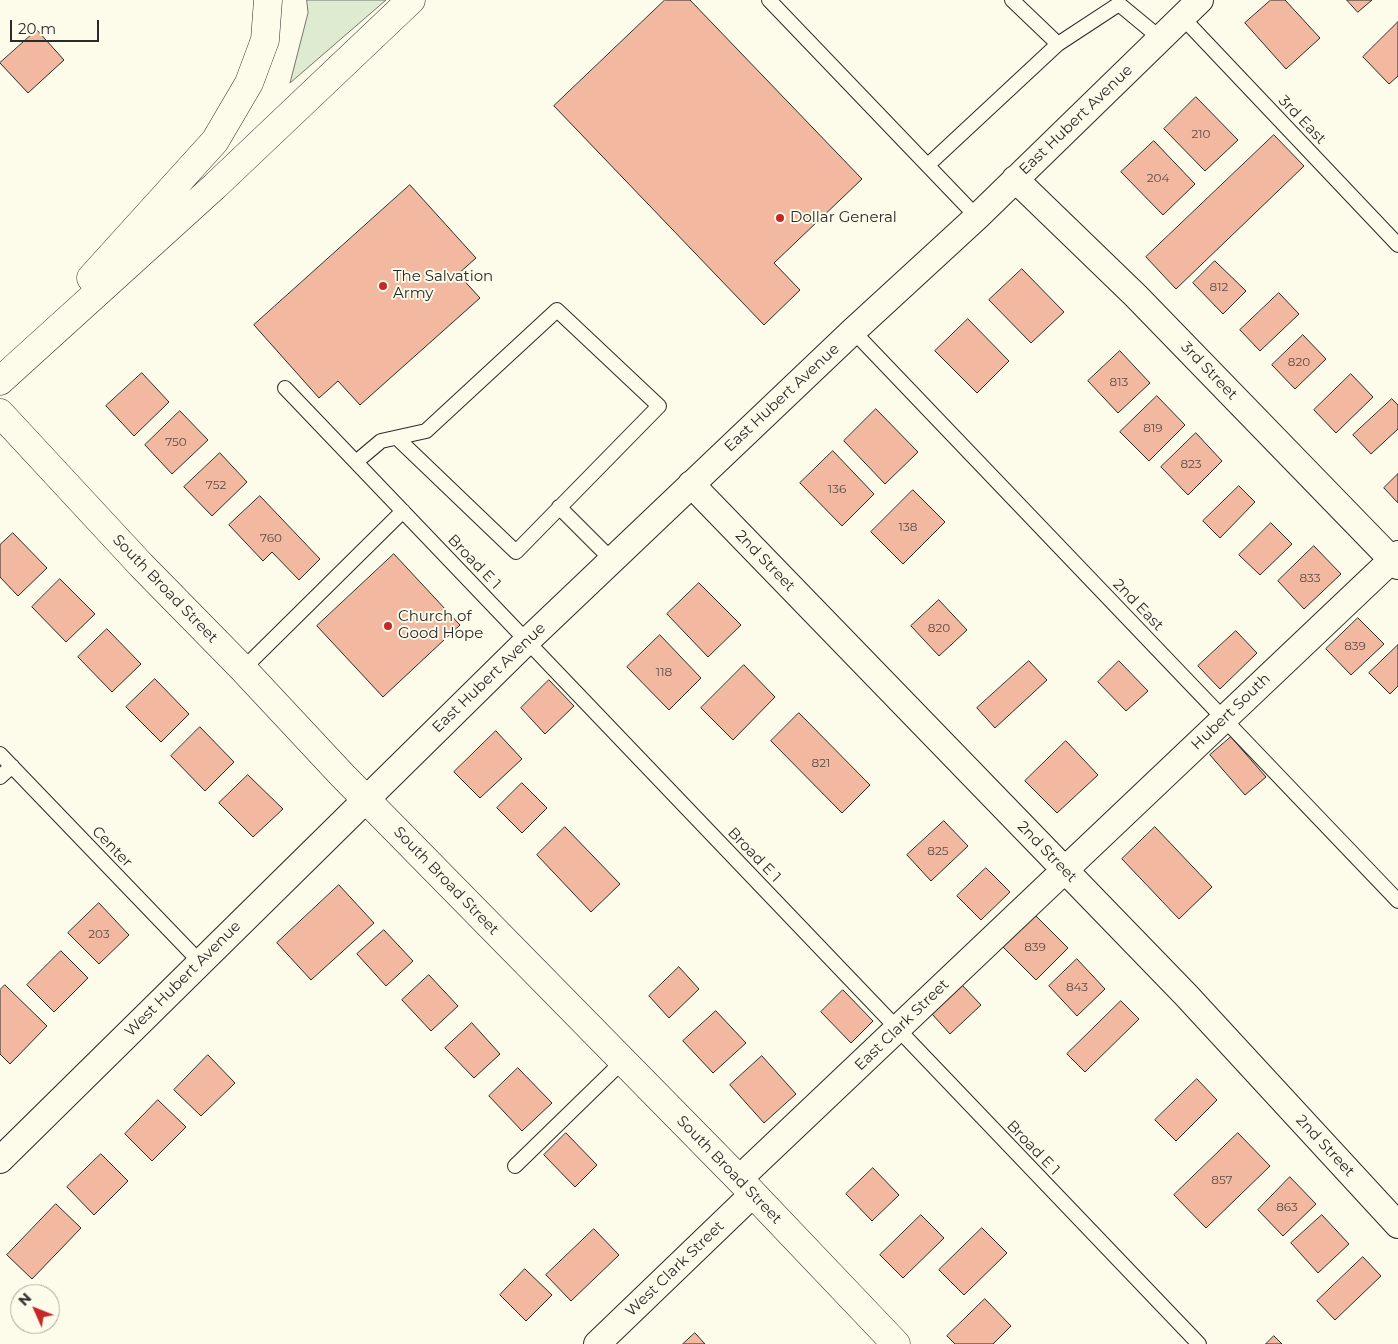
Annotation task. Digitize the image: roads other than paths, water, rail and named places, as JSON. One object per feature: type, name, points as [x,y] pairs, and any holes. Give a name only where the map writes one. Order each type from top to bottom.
[{"type":"main road","points":[[0,380],[215,141],[249,83],[266,40],[268,0]]},
{"type":"main road","points":[[0,380],[216,186],[411,0]]},
{"type":"main road","name":"South Broad Street","points":[[0,413],[141,565],[366,799],[746,1187],[896,1344]]},
{"type":"street","name":"East Hubert Avenue","points":[[366,799],[527,641],[691,484],[1015,180],[1191,9]]},
{"type":"street","name":"3rd Street","points":[[1015,180],[1136,296],[1396,560]]},
{"type":"street","name":"2nd Street","points":[[691,484],[1186,995],[1398,1225]]},
{"type":"street","name":"Hubert South","points":[[1064,870],[1396,560]]},
{"type":"street","name":"West Hubert Avenue","points":[[0,1160],[366,799]]},
{"type":"street","name":"East Clark Street","points":[[746,1187],[898,1029],[1064,870]]},
{"type":"street","name":"West Clark Street","points":[[597,1344],[746,1187]]},
{"type":"lane","points":[[769,0],[977,216]]},
{"type":"lane","points":[[1012,0],[1058,44]]},
{"type":"lane","points":[[928,165],[1058,44],[1119,4],[1160,38]]},
{"type":"lane","name":"3rd East","points":[[1191,9],[1398,245]]},
{"type":"lane","points":[[356,462],[381,441],[426,431],[556,310],[659,406],[516,552],[397,438]]},
{"type":"lane","name":"2nd East","points":[[853,331],[1398,901]]},
{"type":"lane","name":"Broad E 1","points":[[285,388],[1199,1344]]},
{"type":"lane","points":[[560,507],[612,560]]},
{"type":"lane","points":[[243,669],[403,511]]},
{"type":"lane","name":"Center","points":[[0,754],[200,962]]},
{"type":"lane","points":[[0,777],[12,766]]},
{"type":"lane","points":[[515,1166],[623,1061]]},
{"type":"place","name":"Dollar General","points":[[780,218]]},
{"type":"place","name":"The Salvation Army","points":[[383,286]]},
{"type":"place","name":"Church of Good Hope","points":[[388,626]]}]
